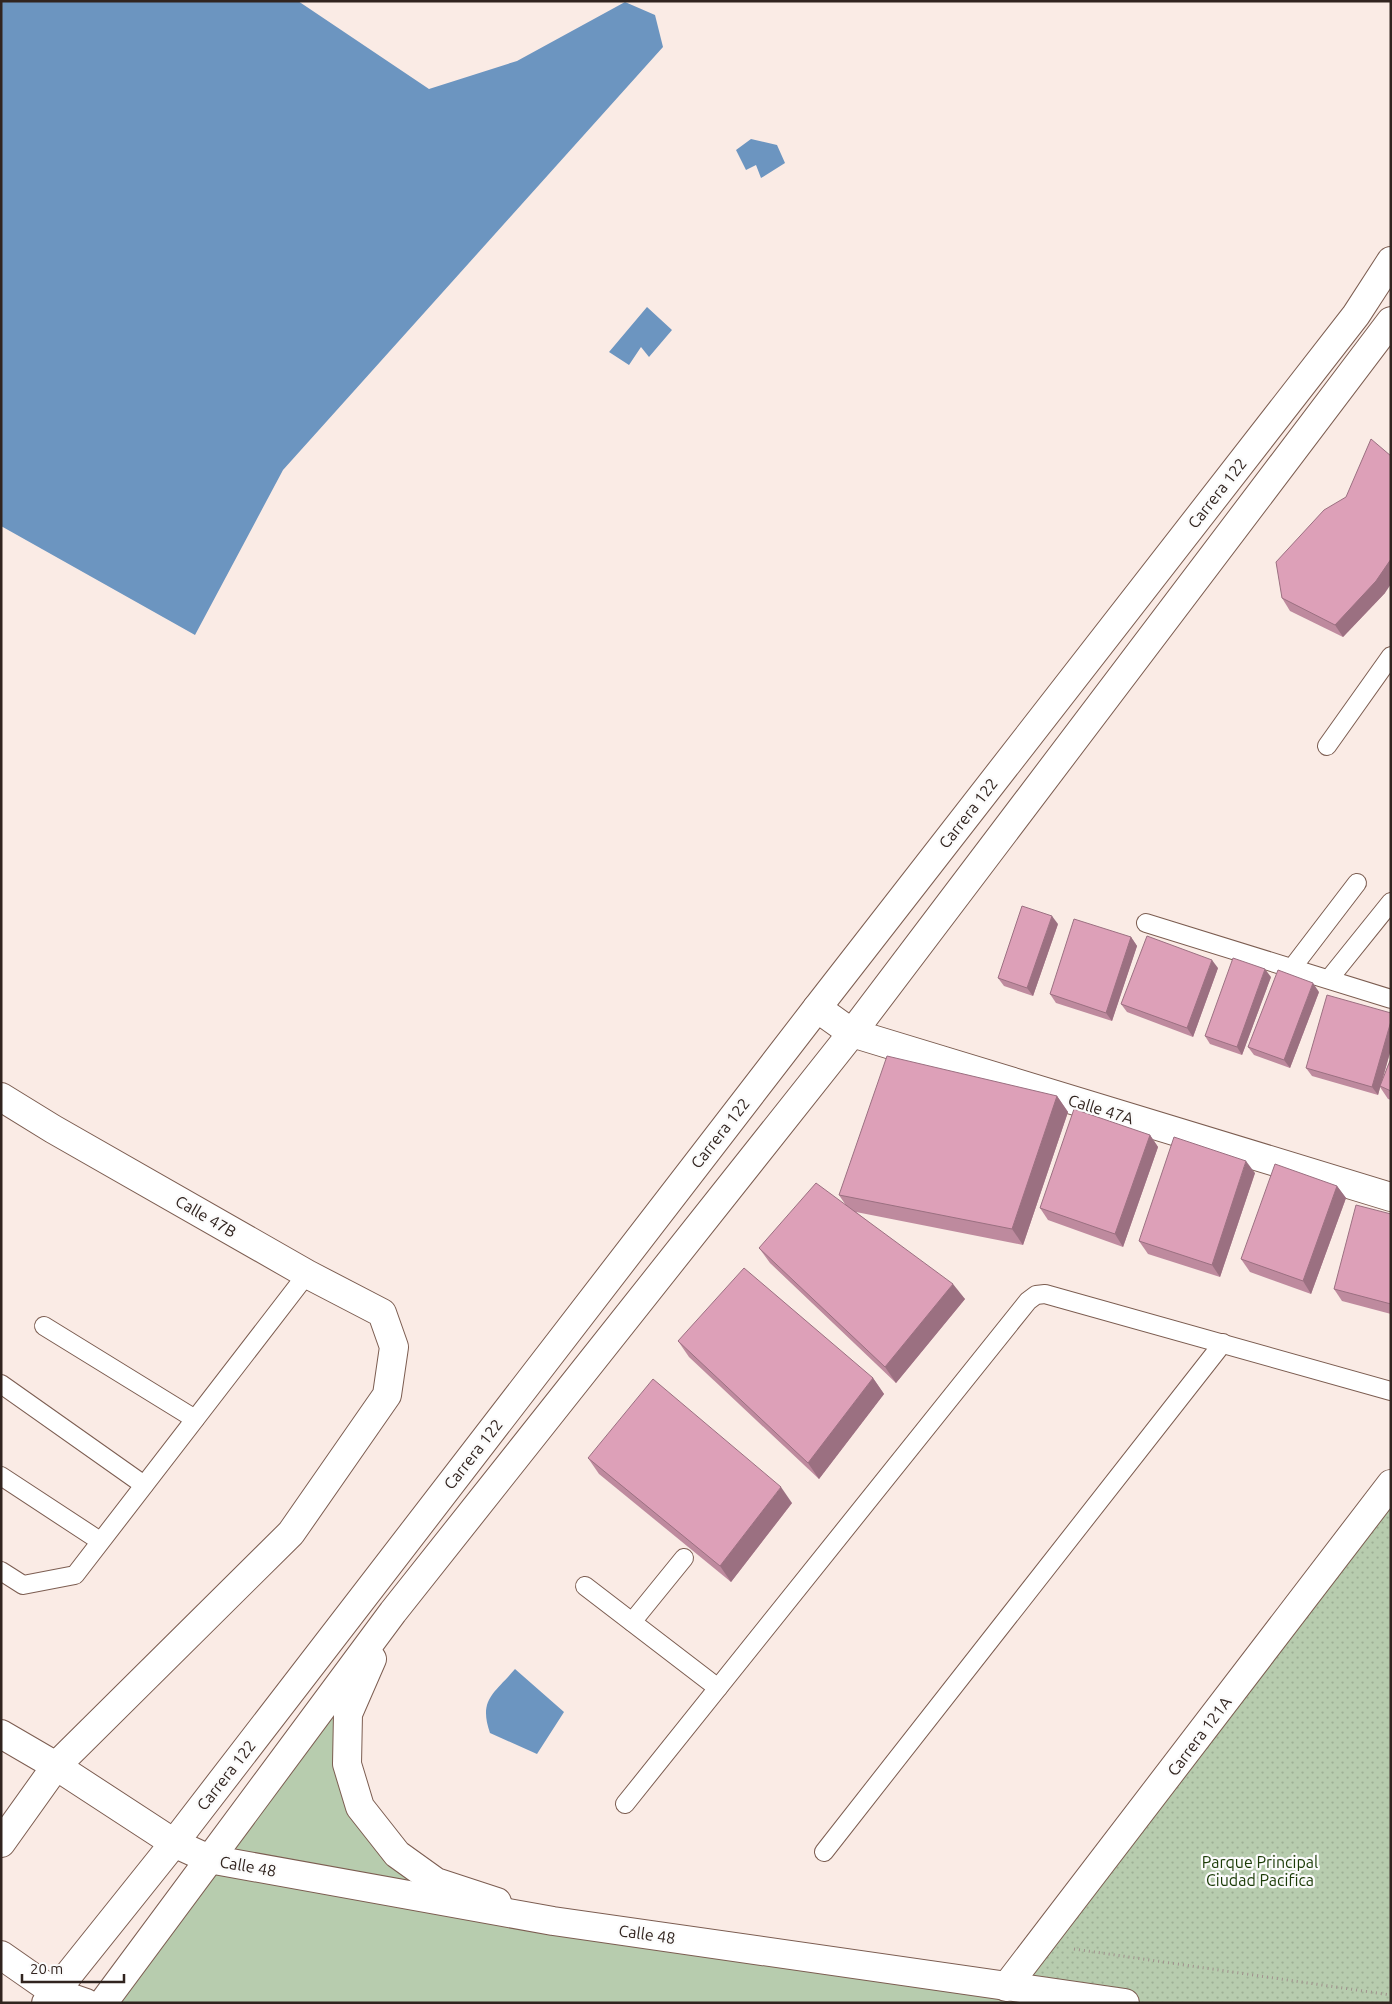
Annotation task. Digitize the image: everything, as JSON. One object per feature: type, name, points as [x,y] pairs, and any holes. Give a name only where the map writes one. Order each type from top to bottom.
[{"type":"street","name":"Carrera 122","points":[[50,1997],[174,1843],[817,1008],[1356,315],[1391,261]]},
{"type":"street","points":[[103,2003],[393,1612],[852,1033],[1388,329],[1356,315]]},
{"type":"street","name":"Calle 47A","points":[[817,1008],[852,1033],[1391,1197]]},
{"type":"street","name":"Calle 47B","points":[[1,1097],[53,1129],[308,1274],[382,1313],[394,1347],[387,1395],[291,1533],[56,1766]]},
{"type":"street","name":"Carrera 121A","points":[[1006,1987],[1391,1484]]},
{"type":"street","points":[[393,1612],[348,1714],[347,1764],[360,1807],[397,1854],[436,1882],[553,1921]]},
{"type":"street","name":"Calle 48","points":[[1,1734],[56,1766],[174,1843],[208,1859],[553,1921],[1125,2003]]},
{"type":"street","points":[[1,1843],[56,1766]]},
{"type":"street","points":[[1,1955],[50,1997],[86,2003]]},
{"type":"lane","points":[[1328,746],[1391,656]]},
{"type":"lane","points":[[1292,968],[1357,883]]},
{"type":"lane","points":[[1329,979],[1391,902]]},
{"type":"lane","points":[[1146,923],[1391,999]]},
{"type":"lane","points":[[1,1571],[23,1585],[75,1574],[308,1274]]},
{"type":"lane","points":[[625,1804],[1028,1301],[1036,1295],[1045,1294],[1222,1342],[1391,1391]]},
{"type":"lane","points":[[44,1326],[195,1419]]},
{"type":"lane","points":[[824,1852],[1222,1342]]},
{"type":"lane","points":[[1,1384],[144,1485]]},
{"type":"lane","points":[[1,1476],[100,1540]]},
{"type":"lane","points":[[632,1622],[684,1558]]},
{"type":"lane","points":[[585,1586],[718,1688]]},
{"type":"path","points":[[1068,1948],[1391,1995]]},
{"type":"green space","name":"Parque Principal Ciudad Pacifica","points":[[1391,1484],[1391,2003],[1125,2003],[1006,1987]]},
{"type":"green space","points":[[393,1612],[347,1764],[397,1854],[553,1921],[1125,2003],[103,2003]]},
{"type":"water","points":[[1,1],[298,1],[429,89],[517,61],[625,2],[655,15],[663,47],[283,470],[195,635],[1,526]]},
{"type":"water","points":[[751,139],[777,145],[785,163],[761,178],[756,165],[746,170],[736,150]]},
{"type":"water","points":[[647,307],[672,330],[649,357],[641,347],[629,365],[609,352]]},
{"type":"water","points":[[515,1669],[564,1712],[537,1754],[490,1733],[486,1712],[487,1704],[490,1697]]},
{"type":"building","points":[[1371,439],[1391,456],[1391,559],[1376,581],[1335,625],[1282,598],[1276,562],[1324,510],[1346,497]]},
{"type":"building","points":[[1022,906],[1052,916],[1027,988],[998,978]]},
{"type":"building","points":[[1074,919],[1131,937],[1106,1013],[1050,994]]},
{"type":"building","points":[[1147,936],[1212,960],[1187,1028],[1121,1004]]},
{"type":"building","points":[[1233,958],[1265,969],[1237,1047],[1205,1036]]},
{"type":"building","points":[[1278,970],[1313,983],[1284,1060],[1248,1047]]},
{"type":"building","points":[[1327,995],[1391,1013],[1391,1021],[1372,1087],[1306,1068]]},
{"type":"building","points":[[887,1056],[1057,1096],[1012,1229],[839,1195]]},
{"type":"building","points":[[1391,1058],[1391,1091],[1380,1086]]},
{"type":"building","points":[[1074,1109],[1150,1135],[1115,1234],[1040,1208]]},
{"type":"building","points":[[1174,1137],[1246,1161],[1212,1265],[1139,1241]]},
{"type":"building","points":[[1275,1164],[1337,1186],[1303,1281],[1241,1259]]},
{"type":"building","points":[[816,1183],[953,1284],[885,1367],[759,1248]]},
{"type":"building","points":[[1356,1205],[1391,1214],[1391,1304],[1334,1289]]},
{"type":"building","points":[[744,1268],[873,1378],[808,1463],[678,1341]]},
{"type":"building","points":[[653,1379],[781,1487],[720,1566],[588,1458]]}]
